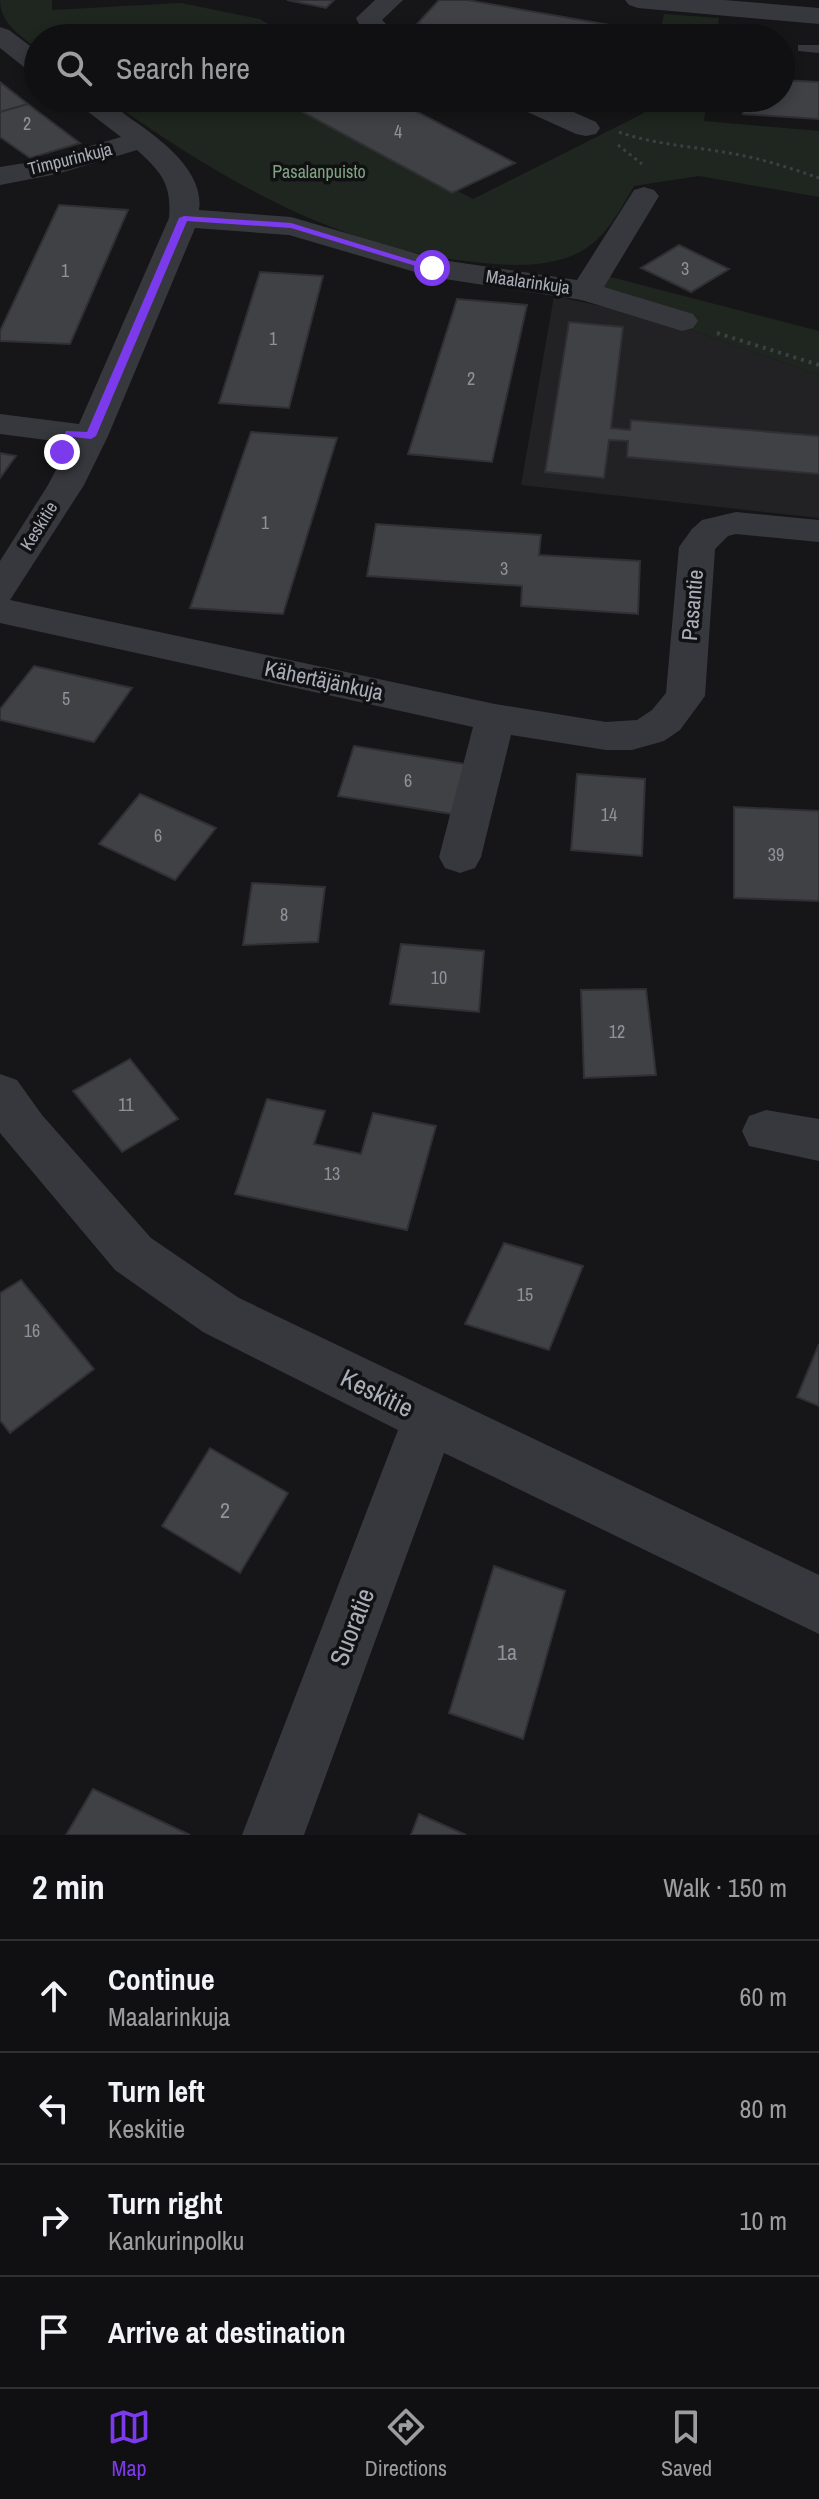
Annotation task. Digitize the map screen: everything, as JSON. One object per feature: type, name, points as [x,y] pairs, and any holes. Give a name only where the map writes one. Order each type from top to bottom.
[{"type":"street","points":[[371,24],[369,18],[390,0]]},
{"type":"street","points":[[638,0],[819,16]]},
{"type":"street","points":[[0,35],[24,54]]},
{"type":"street","points":[[103,112],[164,160],[180,183],[186,199],[184,218]]},
{"type":"street","points":[[551,112],[586,128]]},
{"type":"street","name":"Timpurinkuja","points":[[0,176],[47,168],[140,140]]},
{"type":"street","points":[[586,291],[644,196]]},
{"type":"street","name":"Maalarinkuja","points":[[184,218],[291,226],[432,268],[586,291],[682,321]]},
{"type":"street","name":"Keskitie","points":[[0,590],[66,485],[91,436],[184,218]]},
{"type":"street","points":[[0,424],[91,436]]},
{"type":"street","name":"Pasantie","points":[[650,731],[666,720],[685,696],[697,547],[715,527],[739,523],[819,531]]},
{"type":"street","name":"Kähertäjänkuja","points":[[0,610],[495,718],[606,736],[632,736],[650,731]]},
{"type":"street","points":[[460,857],[495,718]]},
{"type":"street","name":"Keskitie","points":[[8,1124],[133,1254],[221,1315],[819,1605]]},
{"type":"street","points":[[766,1131],[819,1140]]},
{"type":"street","name":"Suoratie","points":[[273,1835],[430,1418]]},
{"type":"lane","points":[[803,48],[819,49]]},
{"type":"path","points":[[586,128],[628,133],[645,141],[725,152],[783,165],[819,178]]},
{"type":"path","points":[[586,128],[631,153],[646,168],[649,181],[644,196]]},
{"type":"path","points":[[682,321],[819,365]]},
{"type":"shaded area","points":[[554,296],[658,318],[819,375],[819,518],[521,485]]},
{"type":"green space","points":[[0,0],[52,0],[52,10],[181,3],[260,19],[268,24],[24,24],[24,38],[8,22]]},
{"type":"green space","points":[[664,14],[719,18],[718,24],[662,24]]},
{"type":"green space","name":"Pasalanpuisto","points":[[126,112],[308,112],[473,199],[644,112],[705,112],[704,121],[819,131],[819,197],[699,176],[634,186],[603,233],[576,254],[539,264],[474,262],[373,242],[326,225],[235,181]]},
{"type":"green space","points":[[603,275],[819,331],[819,375],[658,318],[579,300]]},
{"type":"building","points":[[287,0],[334,0],[326,8]]},
{"type":"building","points":[[439,0],[467,0],[604,24],[417,24]]},
{"type":"building","points":[[795,81],[819,82],[819,119],[743,114],[795,112]]},
{"type":"building","points":[[0,82],[24,101],[24,105],[0,112]]},
{"type":"building","points":[[24,105],[24,112],[39,112],[80,143],[30,158],[0,137],[0,112]]},
{"type":"building","points":[[302,112],[418,112],[515,163],[452,193]]},
{"type":"building","points":[[59,205],[128,210],[70,344],[0,341],[0,331]]},
{"type":"building","points":[[679,245],[729,269],[691,292],[641,268]]},
{"type":"building","points":[[260,272],[323,276],[289,408],[219,403]]},
{"type":"building","points":[[457,299],[527,305],[492,462],[408,454]]},
{"type":"building","points":[[569,322],[623,327],[611,428],[630,430],[631,420],[819,436],[819,474],[627,457],[628,441],[609,440],[604,478],[545,472]]},
{"type":"building","points":[[251,432],[337,438],[283,614],[190,608]]},
{"type":"building","points":[[0,453],[16,456],[0,478]]},
{"type":"building","points":[[376,524],[541,535],[539,555],[640,561],[638,614],[521,606],[522,586],[367,576]]},
{"type":"building","points":[[34,666],[132,688],[94,742],[0,720],[0,709]]},
{"type":"building","points":[[354,746],[477,766],[465,816],[338,796]]},
{"type":"building","points":[[577,774],[645,779],[642,856],[571,850]]},
{"type":"building","points":[[140,794],[216,828],[175,880],[99,844]]},
{"type":"building","points":[[734,807],[819,811],[819,901],[734,898]]},
{"type":"building","points":[[252,883],[325,887],[318,942],[243,945]]},
{"type":"building","points":[[401,944],[484,951],[479,1012],[390,1004]]},
{"type":"building","points":[[646,989],[656,1075],[584,1078],[581,990]]},
{"type":"building","points":[[130,1059],[178,1119],[122,1152],[73,1091]]},
{"type":"building","points":[[267,1099],[325,1111],[314,1144],[361,1154],[373,1113],[436,1126],[407,1230],[235,1194]]},
{"type":"building","points":[[504,1243],[583,1266],[549,1350],[465,1324]]},
{"type":"building","points":[[21,1280],[94,1369],[10,1433],[0,1420],[0,1293]]},
{"type":"building","points":[[819,1344],[819,1406],[797,1397]]},
{"type":"building","points":[[210,1448],[288,1493],[240,1573],[162,1526]]},
{"type":"building","points":[[494,1566],[565,1591],[523,1739],[449,1713]]},
{"type":"building","points":[[93,1789],[190,1835],[66,1835]]},
{"type":"building","points":[[419,1814],[466,1835],[411,1835]]},
{"type":"route","points":[[62,452],[69,433],[91,436],[184,218],[291,226],[432,268]]}]
